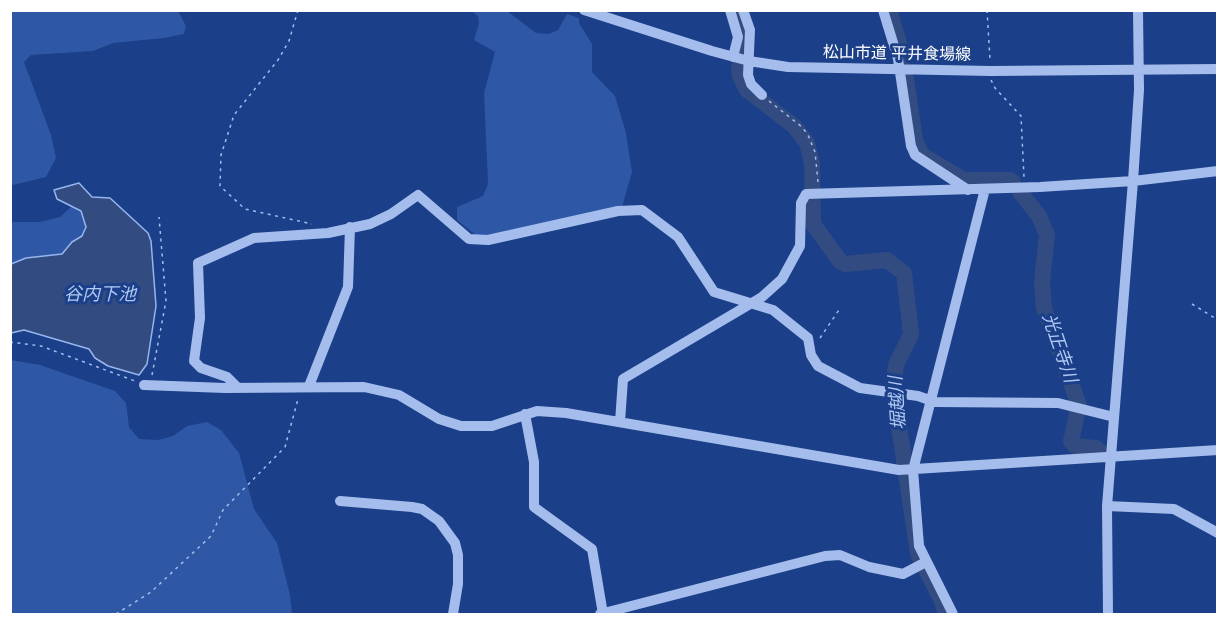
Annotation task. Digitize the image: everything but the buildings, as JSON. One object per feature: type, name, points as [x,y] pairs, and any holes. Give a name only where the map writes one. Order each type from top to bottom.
[{"type":"street","name":"松山市道 平井食場線","points":[[584,10],[733,57],[788,67],[991,71],[1218,69]]},
{"type":"street","points":[[730,10],[738,37],[733,57]]},
{"type":"street","points":[[744,10],[750,30],[751,84],[762,95]]},
{"type":"street","points":[[884,10],[900,69],[911,146],[915,155],[968,190]]},
{"type":"street","points":[[1107,615],[1107,506],[1133,182],[1139,70],[1138,10]]},
{"type":"street","points":[[620,422],[623,379],[762,297],[782,279],[796,256],[801,236],[801,203],[806,194],[1024,188],[1133,182],[1218,171]]},
{"type":"street","points":[[953,615],[923,564],[907,470],[929,400],[986,189]]},
{"type":"street","points":[[238,388],[227,377],[201,368],[194,361],[200,318],[198,263],[254,238],[292,237],[379,221],[418,195],[469,239],[488,240],[618,211],[642,210],[678,237],[714,292],[773,310],[808,338],[812,355],[818,366],[860,388],[929,400],[1058,403],[1114,417]]},
{"type":"street","points":[[306,386],[348,287],[350,227]]},
{"type":"street","points":[[144,385],[238,388],[364,387],[389,391],[410,400],[439,419],[461,426],[492,426],[525,414],[566,412],[907,470],[1218,450]]},
{"type":"street","points":[[525,414],[534,462],[534,507],[568,534],[592,549],[602,614],[825,556],[840,555],[858,563],[903,574],[923,564]]},
{"type":"street","points":[[340,501],[412,507],[439,521],[455,543],[458,555],[458,584],[453,615]]},
{"type":"street","points":[[1107,506],[1174,509],[1218,533]]},
{"type":"path","points":[[298,10],[289,41],[278,60],[234,115],[222,155],[220,186],[245,208],[314,224]]},
{"type":"path","points":[[987,10],[991,71],[995,88],[1021,116],[1024,188]]},
{"type":"path","points":[[762,95],[802,127],[808,135],[815,152],[815,192]]},
{"type":"path","points":[[10,342],[41,346],[144,385],[155,366],[165,314],[159,217]]},
{"type":"path","points":[[1192,304],[1218,320]]},
{"type":"path","points":[[808,338],[820,338],[826,333],[841,307]]},
{"type":"path","points":[[116,615],[150,592],[210,536],[223,510],[285,447],[291,417],[306,386]]},
{"type":"shaded area","points":[[10,11],[178,11],[186,26],[184,34],[164,38],[113,43],[93,51],[31,55],[24,62],[51,135],[56,158],[46,177],[13,185],[10,184]]},
{"type":"shaded area","points":[[471,11],[507,11],[536,33],[549,34],[558,30],[567,14],[579,18],[579,23],[592,44],[592,72],[615,96],[626,133],[632,172],[622,207],[506,234],[477,236],[457,220],[457,207],[483,196],[488,184],[484,93],[495,52],[474,40],[479,23],[478,16]]},
{"type":"shaded area","points":[[72,206],[81,211],[86,227],[82,237],[72,242],[62,254],[26,258],[11,264],[11,222],[40,222],[60,217]]},
{"type":"shaded area","points":[[11,360],[40,365],[115,391],[126,403],[129,427],[139,439],[158,440],[173,436],[187,426],[207,422],[221,430],[239,453],[254,509],[277,543],[290,595],[292,614],[11,614]]},
{"type":"water","name":"谷内下池","points":[[79,183],[92,197],[110,198],[148,233],[151,241],[156,306],[147,364],[139,375],[108,366],[95,358],[89,349],[24,330],[11,333],[11,264],[26,258],[62,254],[72,242],[82,236],[86,227],[81,211],[57,199],[54,190]]},
{"type":"waterway","name":"堀越川","points":[[736,10],[743,34],[742,50]]},
{"type":"waterway","name":"光正寺川","points":[[889,10],[904,59]]},
{"type":"waterway","name":"堀越川","points":[[739,67],[740,76],[747,90],[794,126],[807,143],[812,163],[813,224],[840,261],[845,264],[887,260],[904,273],[911,334],[896,365],[893,386],[918,554],[942,601],[946,614]]},
{"type":"waterway","name":"光正寺川","points":[[906,78],[915,141],[922,155],[964,180],[1010,180],[1013,182]]},
{"type":"waterway","name":"光正寺川","points":[[1020,192],[1039,216],[1047,235],[1042,281],[1044,308],[1079,405],[1071,441],[1075,446],[1096,448],[1101,452]]}]
